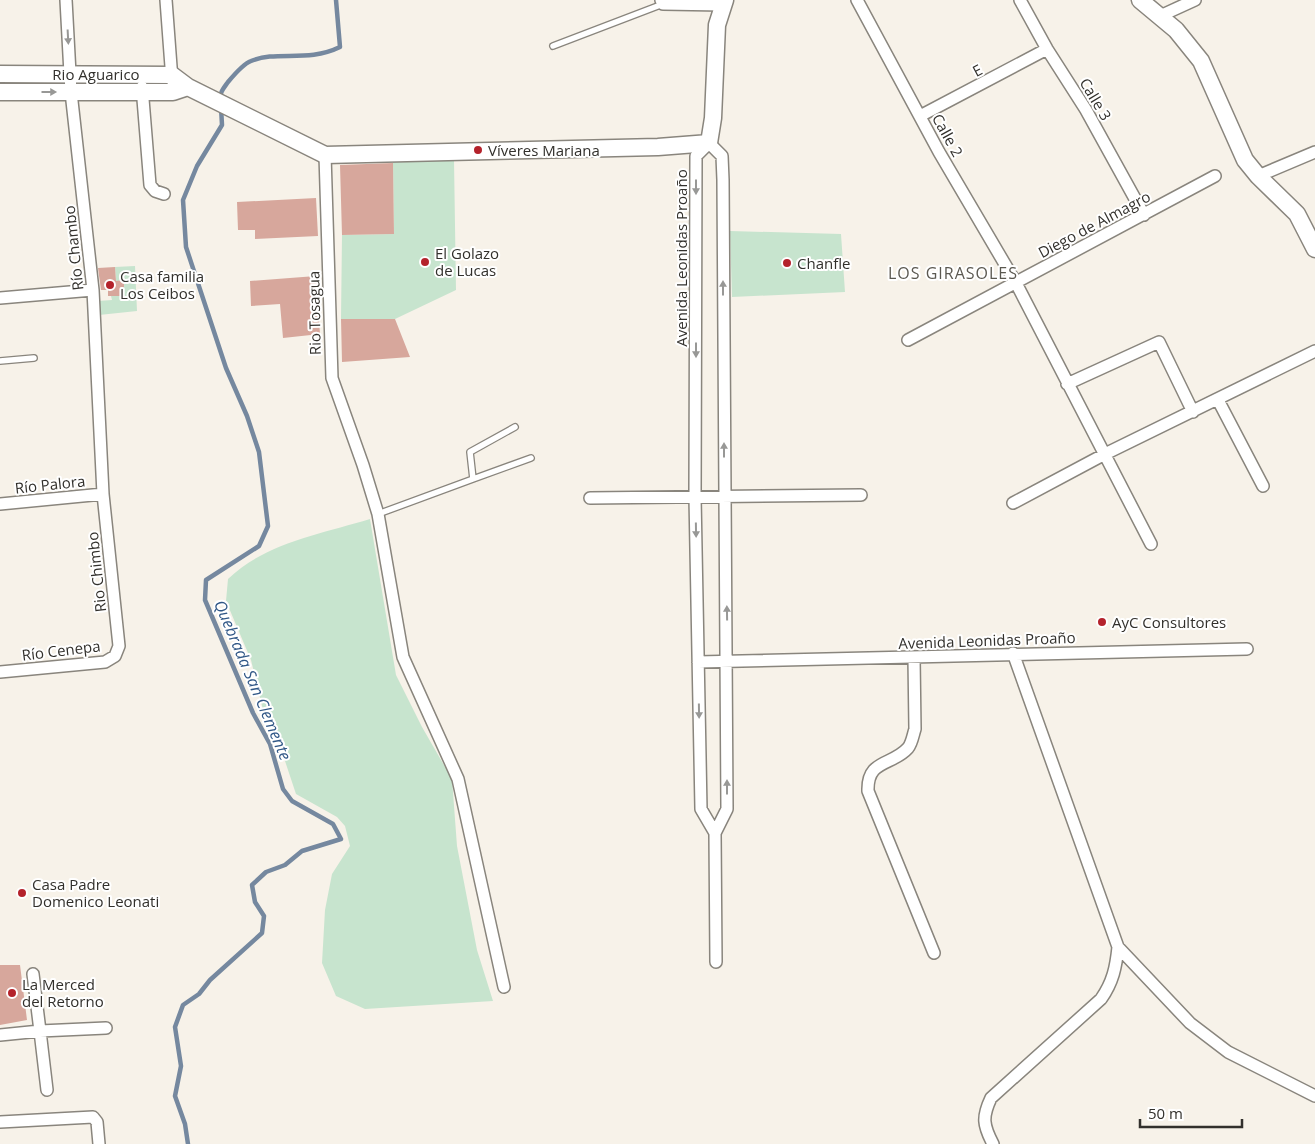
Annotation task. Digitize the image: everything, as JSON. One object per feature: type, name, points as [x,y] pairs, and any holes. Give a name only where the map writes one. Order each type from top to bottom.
[{"type":"main road","points":[[1140,0],[1160,16],[1189,45],[1201,61],[1245,160],[1258,176],[1297,214],[1315,249]]},
{"type":"main road","points":[[172,75],[186,89],[234,108],[326,155],[658,148],[709,143],[713,118],[715,49],[724,2]]},
{"type":"main road","name":"Rio Aguarico","points":[[0,74],[172,75]]},
{"type":"main road","name":"Rio Aguarico","points":[[0,92],[142,92],[186,89]]},
{"type":"street","name":"Río Chambo","points":[[66,0],[71,92],[93,290],[103,494]]},
{"type":"street","points":[[166,0],[172,75]]},
{"type":"street","name":"Calle 2","points":[[857,0],[920,116],[1016,283],[1151,544]]},
{"type":"street","name":"Calle 3","points":[[1020,0],[1047,48],[1086,110],[1144,216]]},
{"type":"street","points":[[1160,16],[1195,0]]},
{"type":"street","points":[[662,2],[724,2]]},
{"type":"street","name":"E","points":[[920,116],[1047,48]]},
{"type":"street","points":[[142,75],[150,184],[155,191],[164,194]]},
{"type":"street","points":[[709,143],[722,156],[727,662],[727,809],[715,833],[716,962]]},
{"type":"street","name":"Avenida Leonidas Proaño","points":[[709,143],[696,156],[695,497],[698,662],[914,658],[1013,653],[1247,649]]},
{"type":"street","points":[[1258,176],[1315,152]]},
{"type":"street","name":"Rio Tosagua","points":[[326,155],[332,378],[364,465],[378,514],[403,657],[458,779],[504,987]]},
{"type":"street","name":"Diego de Almagro","points":[[908,340],[1144,216],[1215,176]]},
{"type":"street","points":[[0,298],[93,290]]},
{"type":"street","points":[[1067,384],[1159,342],[1193,412]]},
{"type":"street","points":[[1014,503],[1105,454],[1315,351]]},
{"type":"street","points":[[1218,400],[1263,486]]},
{"type":"street","name":"Río Palora","points":[[0,504],[103,494]]},
{"type":"street","name":"Rio Chimbo","points":[[103,494],[119,646]]},
{"type":"street","points":[[590,498],[861,495]]},
{"type":"street","name":"Río Cenepa","points":[[0,672],[105,662],[115,656],[119,646]]},
{"type":"street","points":[[1013,653],[1118,947],[1190,1022],[1212,1041],[1246,1063],[1315,1096]]},
{"type":"street","points":[[914,658],[915,729],[912,739],[908,748],[874,768],[868,778],[868,791],[934,953]]},
{"type":"street","points":[[698,662],[702,808],[715,833]]},
{"type":"street","points":[[993,1144],[987,1132],[984,1113],[991,1098],[1101,999],[1109,987],[1115,972],[1118,947]]},
{"type":"street","points":[[33,974],[47,1090]]},
{"type":"street","points":[[0,1035],[106,1028]]},
{"type":"street","points":[[0,1122],[93,1117],[97,1122],[99,1144]]},
{"type":"lane","points":[[553,46],[662,2]]},
{"type":"lane","points":[[0,361],[34,358]]},
{"type":"lane","points":[[474,479],[470,452],[515,427]]},
{"type":"lane","points":[[378,514],[531,458]]},
{"type":"green space","name":"El Golazo de Lucas","points":[[454,160],[456,290],[395,319],[341,319],[342,235],[394,234],[393,162]]},
{"type":"green space","name":"Chanfle","points":[[730,231],[841,234],[845,292],[732,297]]},
{"type":"green space","points":[[135,266],[137,311],[99,315],[98,301],[112,300],[111,296],[124,295],[124,281],[116,281],[115,267]]},
{"type":"green space","points":[[370,519],[396,675],[422,727],[452,779],[457,846],[477,950],[493,1001],[365,1009],[336,996],[322,963],[325,910],[332,874],[350,846],[345,826],[337,817],[296,794],[281,749],[265,718],[251,660],[226,601],[228,579],[259,557],[294,541]]},
{"type":"building","points":[[393,163],[394,234],[342,235],[340,165]]},
{"type":"building","points":[[316,198],[318,236],[255,239],[255,230],[238,230],[237,202]]},
{"type":"building","name":"Casa familia Los Ceibos","points":[[115,267],[116,281],[124,280],[124,296],[108,296],[108,290],[101,290],[98,268]]},
{"type":"building","points":[[316,276],[320,334],[283,338],[280,304],[251,306],[250,281]]},
{"type":"building","points":[[341,319],[395,319],[410,357],[342,362]]},
{"type":"building","name":"La Merced del Retorno","points":[[0,965],[20,965],[27,1020],[0,1025]]},
{"type":"waterway","name":"Quebrada San Clemente","points":[[220,100],[221,93],[228,82],[242,67],[251,61],[272,56],[304,56],[328,52],[340,47],[336,0]]},
{"type":"waterway","name":"Quebrada San Clemente","points":[[188,1144],[185,1124],[175,1096],[181,1066],[175,1027],[183,1005],[199,994],[210,980],[262,933],[264,916],[255,902],[252,885],[266,872],[285,865],[302,851],[341,839],[333,824],[292,801],[283,789],[270,744],[253,713],[205,600],[206,580],[259,546],[268,526],[259,452],[247,416],[226,368],[186,247],[183,200],[197,166],[222,125],[221,107]]},
{"type":"place","name":"Víveres Mariana","points":[[478,150]]},
{"type":"place","name":"El Golazo de Lucas","points":[[425,262]]},
{"type":"place","name":"Chanfle","points":[[787,263]]},
{"type":"place","name":"Casa familia Los Ceibos","points":[[110,285]]},
{"type":"place","name":"AyC Consultores","points":[[1102,622]]},
{"type":"place","name":"Casa Padre Domenico Leonati","points":[[22,893]]},
{"type":"place","name":"La Merced del Retorno","points":[[12,993]]},
{"type":"district","name":"LOS GIRASOLES","points":[[953,273]]}]
